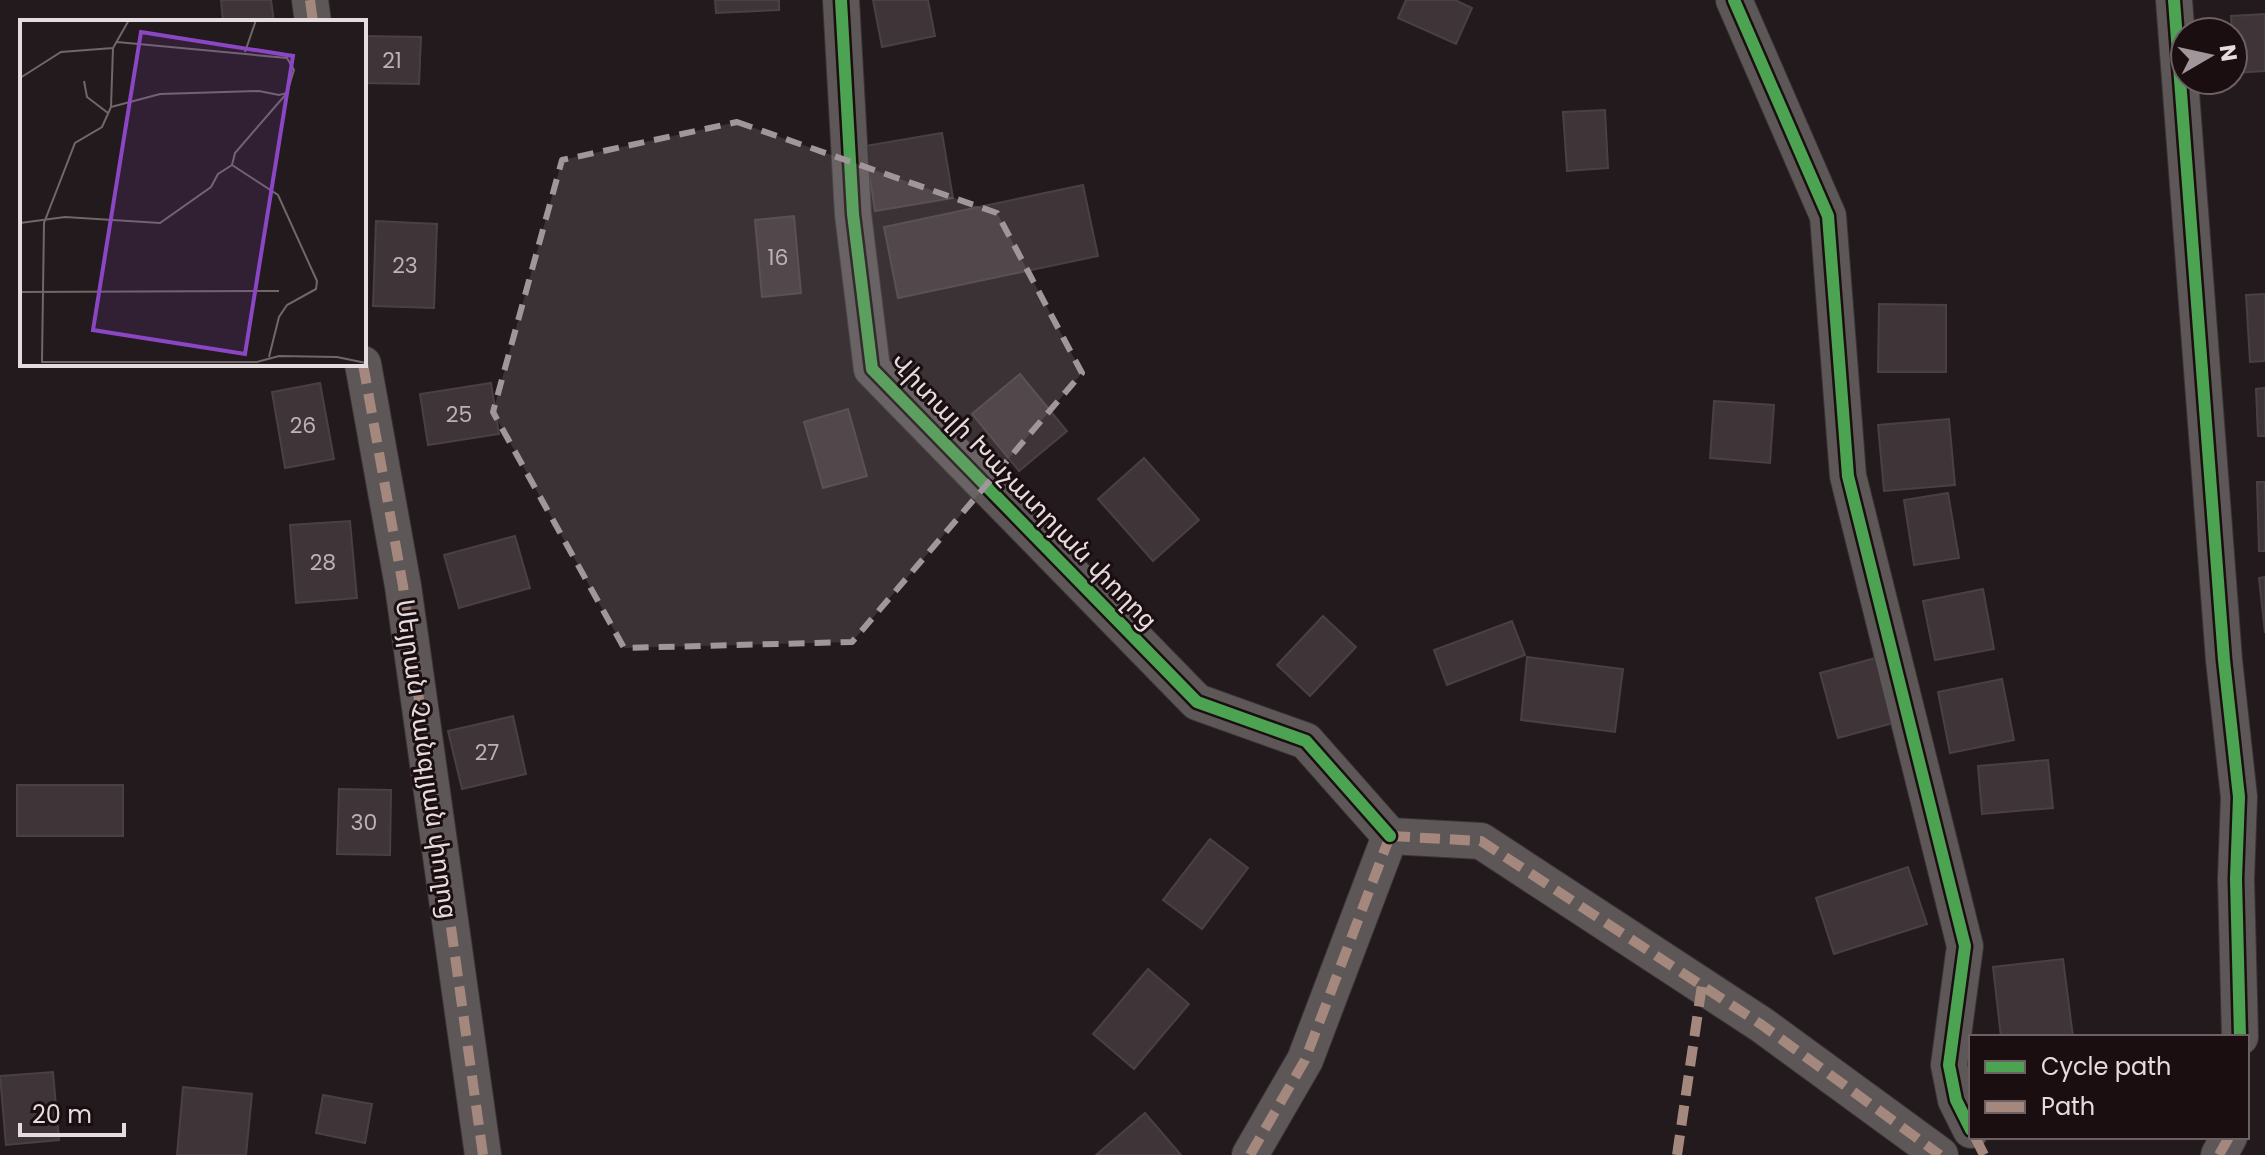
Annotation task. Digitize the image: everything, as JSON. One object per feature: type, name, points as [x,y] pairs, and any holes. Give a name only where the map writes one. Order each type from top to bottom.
[{"type":"street","points":[[310,0],[313,20]]},
{"type":"street","name":"Վիտալի Խաչատրյան փողոց","points":[[841,0],[853,214],[872,369],[1197,702],[1306,741],[1390,836]]},
{"type":"street","points":[[1734,0],[1828,216],[1848,476],[1965,946],[1949,1065],[1956,1100],[1969,1126]]},
{"type":"street","points":[[2174,0],[2224,660],[2252,800],[2236,879],[2240,1035]]},
{"type":"street","name":"Սեյրան Չանգլյան փողոց","points":[[363,366],[403,586],[483,1155]]},
{"type":"street","points":[[1250,1155],[1305,1060],[1390,836],[1481,841],[1762,1025],[1940,1155]]},
{"type":"highlighted area","points":[[737,122],[997,213],[1082,373],[852,642],[624,648],[493,412],[562,160]]},
{"type":"building","points":[[221,0],[271,0],[274,20],[223,20]]},
{"type":"building","points":[[715,0],[779,0],[779,10],[716,13]]},
{"type":"building","points":[[873,0],[928,0],[935,36],[882,47]]},
{"type":"building","points":[[1406,0],[1455,0],[1472,8],[1456,44],[1398,18]]},
{"type":"building","points":[[2265,14],[2265,71],[2249,72],[2249,16],[2231,16]]},
{"type":"building","points":[[366,36],[421,37],[419,84],[366,83]]},
{"type":"building","points":[[1605,110],[1608,168],[1567,171],[1563,112]]},
{"type":"building","points":[[942,133],[953,198],[875,211],[865,146]]},
{"type":"building","points":[[1083,185],[1098,256],[898,298],[884,227]]},
{"type":"building","points":[[794,216],[801,293],[762,297],[755,220]]},
{"type":"building","points":[[376,221],[437,224],[434,308],[373,306]]},
{"type":"building","points":[[2265,294],[2265,361],[2250,362],[2246,295]]},
{"type":"building","points":[[1879,304],[1946,305],[1946,372],[1878,372]]},
{"type":"building","points":[[1020,374],[1067,431],[1019,471],[972,414]]},
{"type":"building","points":[[320,383],[334,459],[285,468],[272,392]]},
{"type":"building","points":[[491,383],[499,434],[428,445],[420,394]]},
{"type":"building","points":[[2265,388],[2265,436],[2258,436],[2256,389]]},
{"type":"building","points":[[1714,401],[1774,405],[1770,463],[1710,458]]},
{"type":"building","points":[[848,409],[867,476],[823,488],[804,422]]},
{"type":"building","points":[[1949,419],[1955,485],[1884,491],[1878,425]]},
{"type":"building","points":[[1144,458],[1199,520],[1153,561],[1098,499]]},
{"type":"building","points":[[2257,482],[2265,482],[2265,551],[2259,551]]},
{"type":"building","points":[[1948,493],[1959,558],[1914,565],[1904,500]]},
{"type":"building","points":[[350,521],[357,598],[296,603],[290,525]]},
{"type":"building","points":[[515,536],[530,588],[459,608],[444,555]]},
{"type":"building","points":[[2265,577],[2265,633],[2259,578]]},
{"type":"building","points":[[1983,589],[1994,649],[1935,660],[1923,601]]},
{"type":"building","points":[[1323,616],[1356,647],[1310,696],[1277,665]]},
{"type":"building","points":[[1512,621],[1525,655],[1447,685],[1434,650]]},
{"type":"building","points":[[1527,657],[1623,669],[1615,732],[1521,720]]},
{"type":"building","points":[[1879,657],[1897,722],[1838,738],[1820,673]]},
{"type":"building","points":[[2002,679],[2014,740],[1950,753],[1938,692]]},
{"type":"building","points":[[513,716],[526,774],[462,789],[448,731]]},
{"type":"building","points":[[2048,760],[2053,808],[1982,814],[1978,766]]},
{"type":"building","points":[[17,785],[123,785],[123,836],[17,836]]},
{"type":"building","points":[[339,789],[391,790],[390,855],[337,854]]},
{"type":"building","points":[[1210,839],[1248,868],[1202,929],[1163,900]]},
{"type":"building","points":[[1908,867],[1927,924],[1834,954],[1816,898]]},
{"type":"building","points":[[2063,959],[2073,1035],[2001,1035],[1993,967]]},
{"type":"building","points":[[1148,969],[1189,1004],[1134,1069],[1093,1034]]},
{"type":"building","points":[[53,1072],[59,1140],[6,1145],[0,1076]]},
{"type":"building","points":[[183,1087],[252,1094],[246,1155],[177,1155]]},
{"type":"building","points":[[323,1095],[372,1104],[365,1143],[316,1133]]},
{"type":"building","points":[[1145,1113],[1181,1155],[1096,1155]]},
{"type":"marked path","points":[[310,0],[313,20]]},
{"type":"marked path","points":[[363,366],[403,586],[483,1155]]},
{"type":"marked path","points":[[1390,836],[1481,841],[1762,1025],[1940,1155]]},
{"type":"marked path","points":[[1250,1155],[1305,1060],[1390,836]]},
{"type":"marked path","points":[[1677,1155],[1702,985]]},
{"type":"marked path","points":[[1976,1139],[1984,1155]]},
{"type":"marked path","points":[[2219,1155],[2228,1139]]},
{"type":"cycle path","points":[[841,0],[853,214],[872,369],[1197,702],[1306,741],[1390,836]]},
{"type":"cycle path","points":[[1734,0],[1828,216],[1848,476],[1965,946],[1949,1065],[1956,1100],[1969,1126]]},
{"type":"cycle path","points":[[2174,0],[2224,660],[2239,797],[2236,879],[2240,1035]]}]
